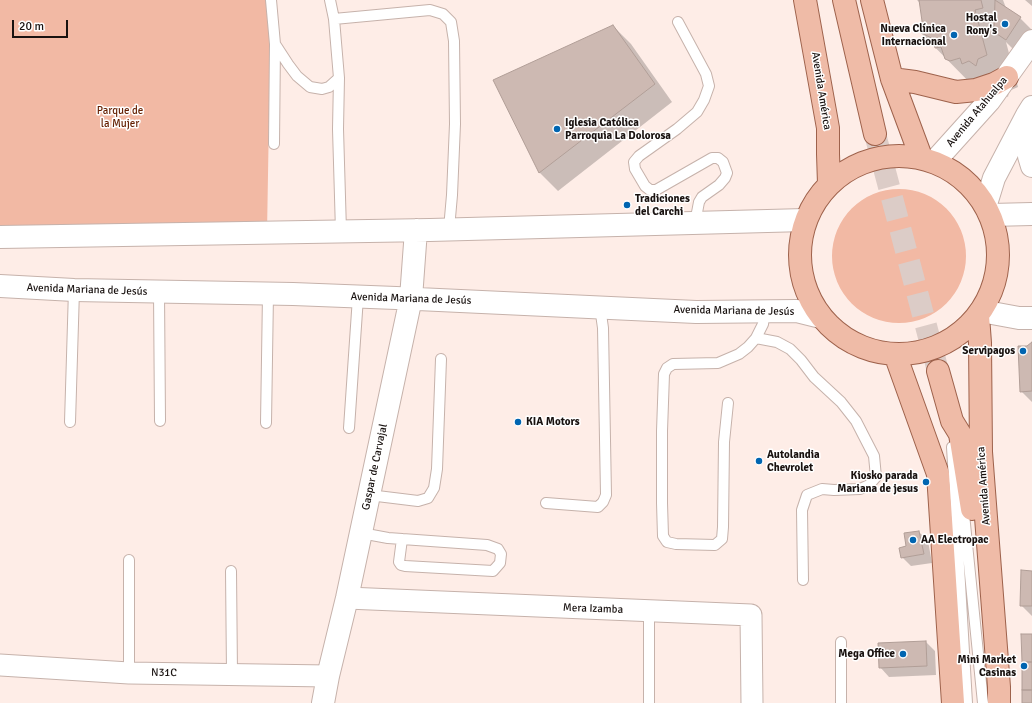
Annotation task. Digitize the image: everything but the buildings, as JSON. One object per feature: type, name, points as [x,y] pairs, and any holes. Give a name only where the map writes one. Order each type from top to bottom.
[{"type":"main road","name":"Avenida América","points":[[805,0],[828,128],[829,184]]},
{"type":"main road","points":[[844,0],[875,134]]},
{"type":"main road","points":[[872,0],[892,79],[928,159]]},
{"type":"main road","name":"Avenida Atahualpa","points":[[928,159],[989,101],[1032,41]]},
{"type":"main road","points":[[892,79],[915,82],[956,92],[976,90],[994,84],[1007,77]]},
{"type":"main road","points":[[988,210],[994,178],[1029,111]]},
{"type":"main road","points":[[1029,111],[1029,156],[1032,166]]},
{"type":"main road","points":[[888,156],[928,159],[964,178],[988,210],[995,226],[999,248],[998,270],[992,291],[980,313],[955,337],[941,344],[926,350],[895,354],[867,349],[842,336],[821,317],[807,294],[800,270],[800,245],[805,220],[817,197],[829,184],[856,165],[888,156]]},
{"type":"main road","points":[[988,210],[1032,214]]},
{"type":"main road","points":[[0,237],[416,230],[805,220]]},
{"type":"main road","name":"Gaspar de Carvajal","points":[[323,703],[411,298],[416,230]]},
{"type":"main road","name":"Avenida Mariana de Jesús","points":[[0,286],[74,290],[411,298],[696,312],[764,310],[797,311],[821,317]]},
{"type":"main road","name":"Avenida América","points":[[980,313],[981,452],[999,695]]},
{"type":"main road","points":[[980,313],[1019,318],[1032,318]]},
{"type":"main road","points":[[895,354],[938,474],[954,703]]},
{"type":"main road","points":[[938,371],[952,421],[960,434],[999,695]]},
{"type":"main road","points":[[952,421],[949,438],[954,703]]},
{"type":"street","name":"Mera Izamba","points":[[347,598],[751,615],[752,703]]},
{"type":"street","name":"N31C","points":[[0,665],[129,673],[328,676]]},
{"type":"lane","points":[[271,0],[275,44],[274,144]]},
{"type":"lane","points":[[330,0],[334,19],[339,78],[338,129],[341,231]]},
{"type":"lane","points":[[334,19],[430,10],[443,14],[451,22],[454,41],[455,124],[449,229]]},
{"type":"lane","points":[[678,22],[706,74],[709,86],[704,100],[697,112],[639,156],[634,162],[635,169],[645,186],[650,190],[656,190],[712,158],[718,158],[723,162],[726,173],[725,178],[719,185],[702,197],[699,202],[695,223]]},
{"type":"lane","points":[[275,44],[297,76],[310,87],[322,89],[329,87],[339,78]]},
{"type":"lane","points":[[70,422],[74,290]]},
{"type":"lane","points":[[159,292],[160,421]]},
{"type":"lane","points":[[266,423],[268,294]]},
{"type":"lane","points":[[349,428],[358,297]]},
{"type":"lane","points":[[546,503],[598,507],[603,502],[606,495],[603,328],[600,307]]},
{"type":"lane","points":[[728,403],[724,442],[722,539],[715,545],[676,544],[668,542],[663,536],[662,503],[664,374],[667,368],[673,364],[718,363],[739,354],[756,338],[763,324],[764,310]]},
{"type":"lane","points":[[756,338],[777,342],[790,349],[814,376],[841,402],[856,421],[874,456],[876,477],[869,485],[860,489],[822,489],[807,495],[802,510],[803,580]]},
{"type":"lane","points":[[369,495],[418,501],[428,498],[434,488],[437,469],[441,359]]},
{"type":"lane","points":[[952,421],[951,432],[967,703]]},
{"type":"lane","points":[[952,421],[955,431],[983,703]]},
{"type":"lane","points":[[361,533],[388,538],[402,539],[487,546],[498,549],[501,554],[500,563],[493,571],[405,566],[401,565],[399,562],[402,539]]},
{"type":"lane","points":[[129,560],[129,673]]},
{"type":"lane","points":[[231,571],[232,674]]},
{"type":"lane","points":[[649,611],[649,703]]},
{"type":"lane","points":[[841,642],[841,703]]},
{"type":"green space","name":"Parque de la Mujer","points":[[0,0],[271,0],[267,233],[0,237]]},
{"type":"green space","points":[[899,189],[924,194],[946,209],[961,231],[966,256],[961,281],[946,303],[924,318],[899,323],[874,318],[852,303],[837,281],[832,256],[837,231],[852,209],[874,194]]},
{"type":"tunnel","points":[[875,134],[938,371]]},
{"type":"place","name":"Hostal Rony's","points":[[1005,24]]},
{"type":"place","name":"Nueva Clínica Internacional","points":[[954,35]]},
{"type":"place","name":"Iglesia Católica Parroquia La Dolorosa","points":[[557,129]]},
{"type":"place","name":"Tradiciones del Carchi","points":[[627,205]]},
{"type":"place","name":"Servipagos","points":[[1023,351]]},
{"type":"place","name":"KIA Motors","points":[[518,422]]},
{"type":"place","name":"Autolandia Chevrolet","points":[[759,461]]},
{"type":"place","name":"Kiosko parada Mariana de jesus","points":[[926,482]]},
{"type":"place","name":"AA Electropac","points":[[913,540]]},
{"type":"place","name":"Mega Office","points":[[903,654]]},
{"type":"place","name":"Mini Market Casinas","points":[[1024,666]]}]
